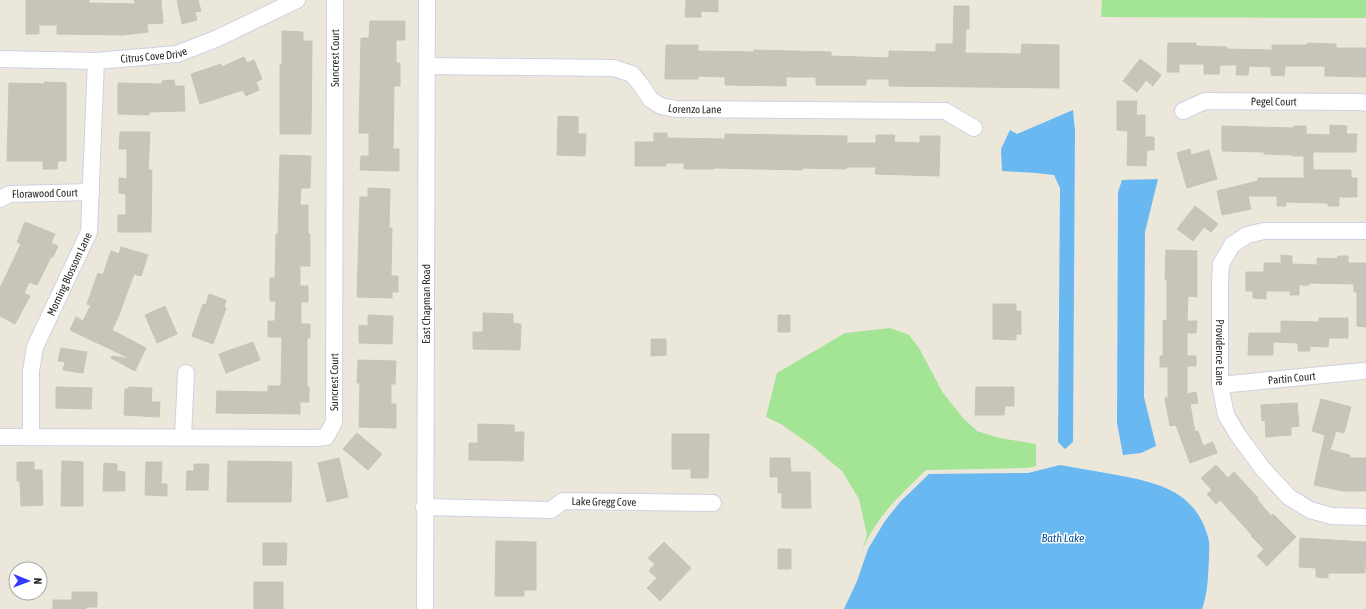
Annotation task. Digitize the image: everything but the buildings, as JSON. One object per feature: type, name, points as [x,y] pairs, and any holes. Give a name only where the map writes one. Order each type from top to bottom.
[{"type":"street","name":"Citrus Cove Drive","points":[[0,59],[96,61],[177,54],[218,38],[297,0]]},
{"type":"street","name":"Suncrest Court","points":[[0,436],[315,438],[326,436],[334,422],[335,0]]},
{"type":"street","name":"East Chapman Road","points":[[425,609],[424,512],[427,0]]},
{"type":"street","name":"Morning Blossom Lane","points":[[31,436],[31,371],[35,347],[89,232],[96,61]]},
{"type":"street","name":"Lorenzo Lane","points":[[427,66],[614,68],[632,74],[642,85],[651,100],[662,106],[676,109],[945,111],[974,128]]},
{"type":"street","name":"Pegel Court","points":[[1183,111],[1205,101],[1366,103]]},
{"type":"street","name":"Florawood Court","points":[[0,199],[10,194],[91,192]]},
{"type":"street","name":"Providence Lane","points":[[1366,231],[1264,231],[1247,235],[1232,245],[1221,264],[1220,282],[1220,385],[1226,414],[1238,435],[1263,469],[1289,497],[1310,510],[1332,516],[1366,517]]},
{"type":"street","name":"Partin Court","points":[[1220,385],[1363,370]]},
{"type":"street","points":[[183,436],[186,373]]},
{"type":"street","name":"Lake Gregg Cove","points":[[424,512],[551,510],[563,501],[714,503]]},
{"type":"green space","points":[[1102,0],[1366,0],[1366,18],[1101,17]]},
{"type":"green space","points":[[890,328],[909,335],[919,348],[943,393],[963,418],[977,431],[999,438],[1036,444],[1036,466],[1027,468],[926,470],[897,499],[880,519],[866,542],[861,554],[867,535],[859,499],[842,471],[812,446],[781,424],[766,417],[777,373],[845,333]]},
{"type":"water","points":[[1073,110],[1075,131],[1073,442],[1065,449],[1058,442],[1060,188],[1054,175],[1002,171],[1001,149],[1010,130],[1017,134]]},
{"type":"water","points":[[1158,179],[1145,232],[1144,397],[1156,446],[1141,453],[1123,455],[1117,423],[1118,192],[1122,180]]},
{"type":"water","name":"Bath Lake","points":[[1060,465],[1147,482],[1161,486],[1185,499],[1202,521],[1209,542],[1207,584],[1202,609],[844,609],[857,581],[868,549],[885,521],[900,502],[929,474],[1028,473]]}]
